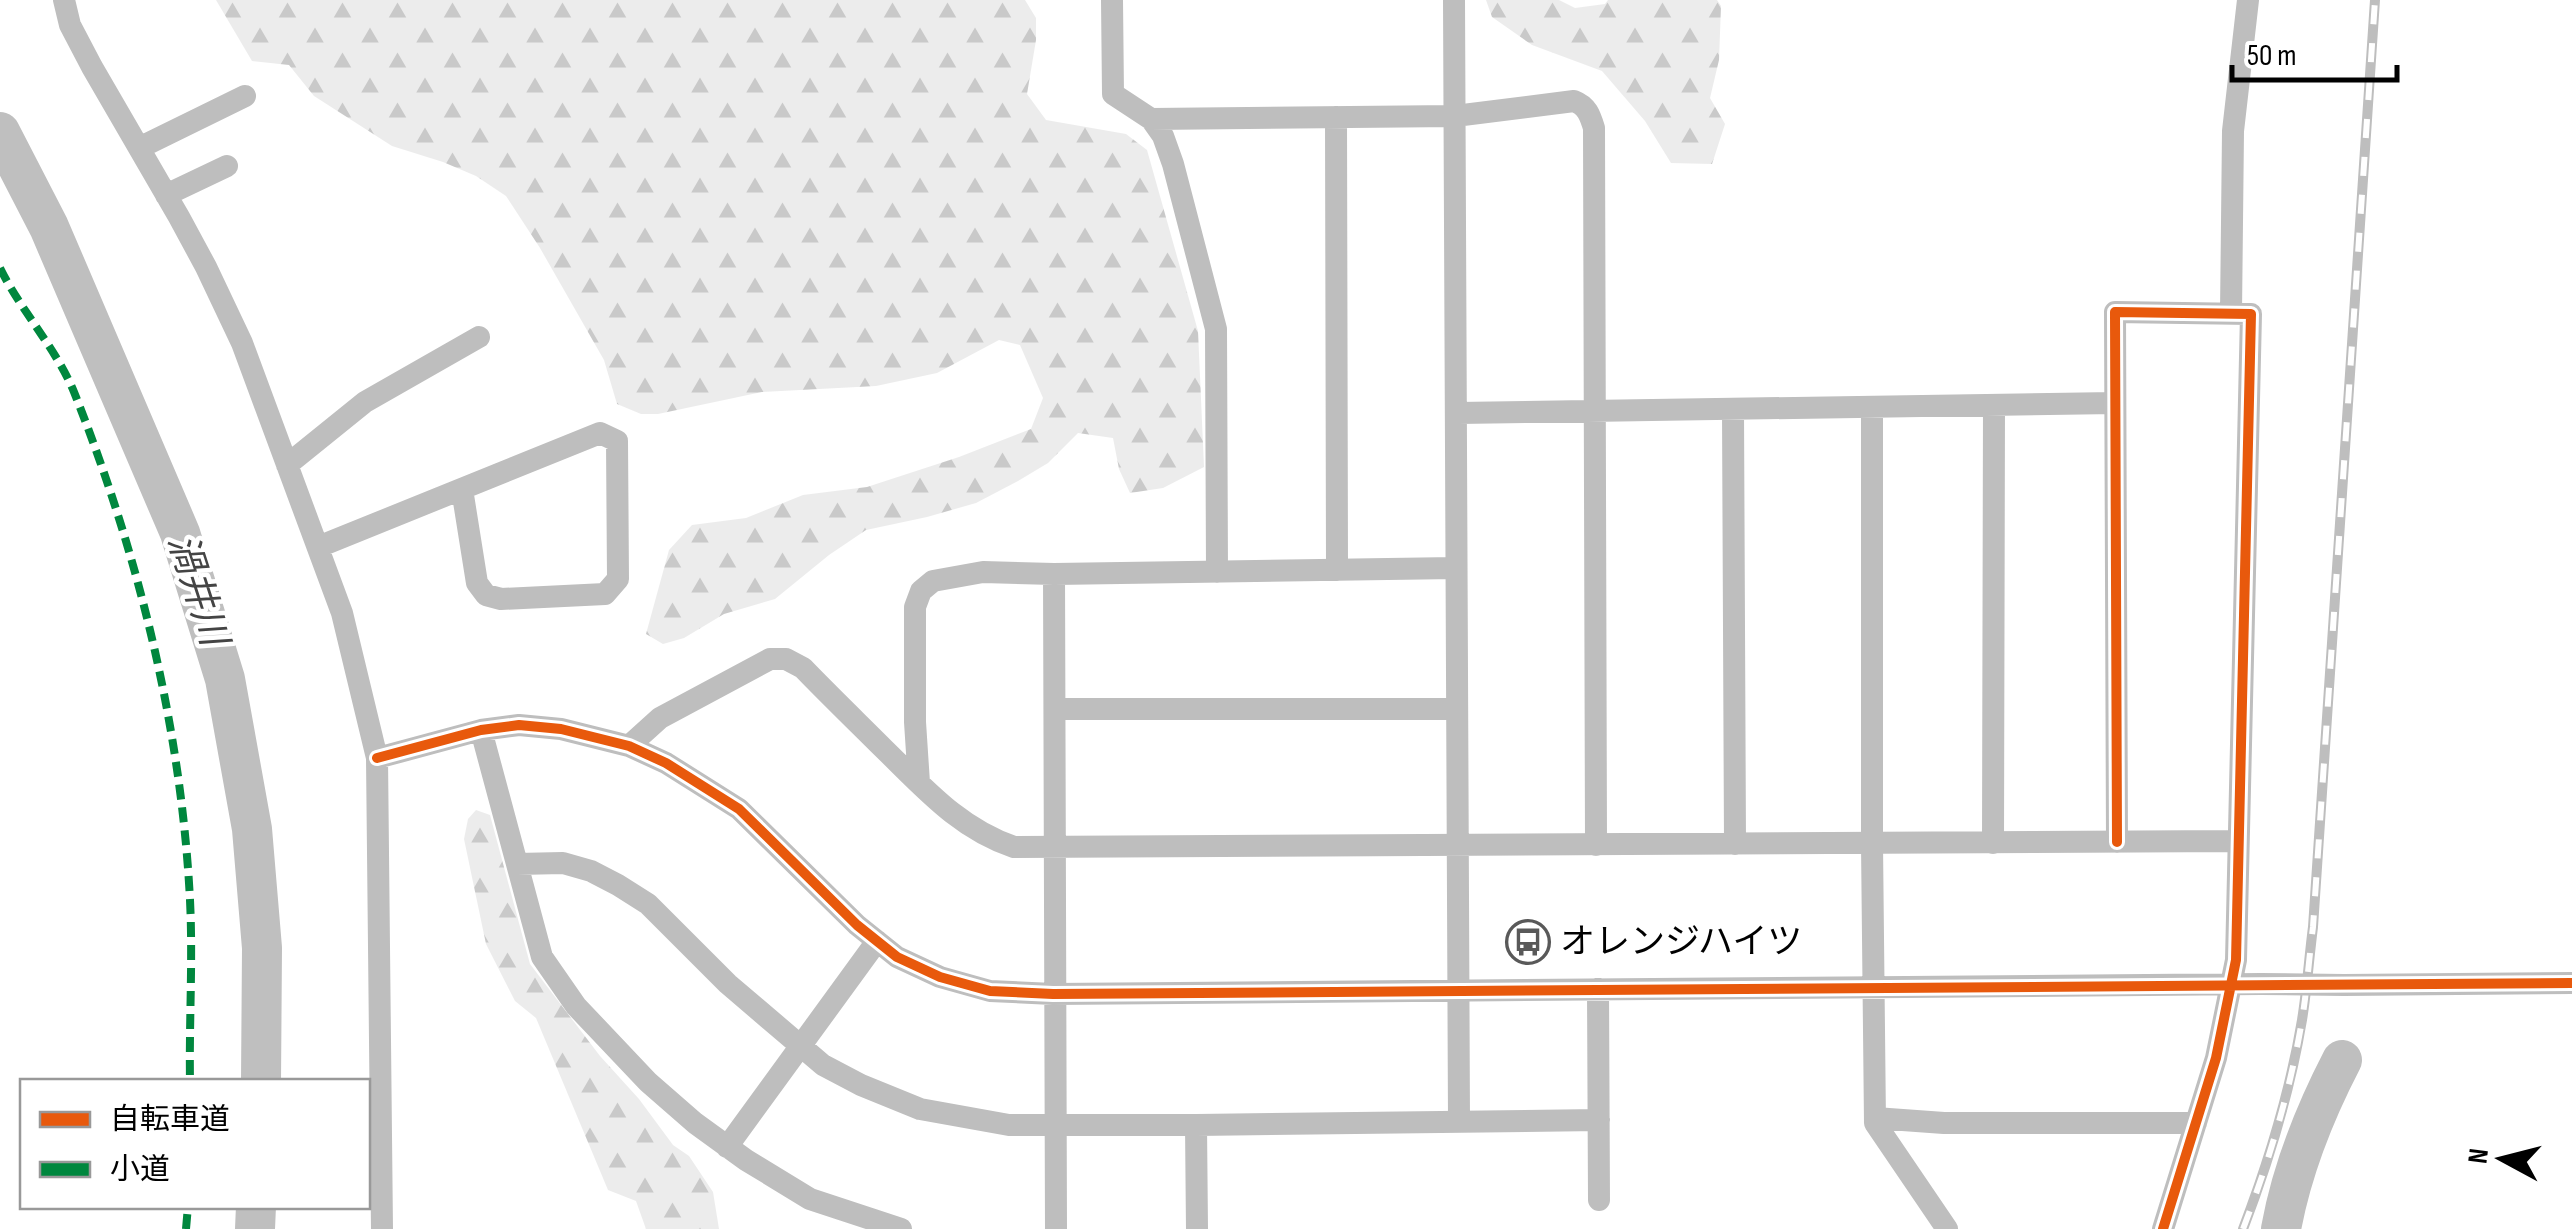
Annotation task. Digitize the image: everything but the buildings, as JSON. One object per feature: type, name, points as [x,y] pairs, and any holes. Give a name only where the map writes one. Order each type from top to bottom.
[{"type":"street","points":[[64,0],[70,24],[92,67],[206,267],[242,343],[342,614],[377,758],[382,1229]]},
{"type":"street","points":[[1112,0],[1113,94],[1152,120],[1163,136],[1216,329],[1217,572]]},
{"type":"street","points":[[1454,0],[1460,1122]]},
{"type":"street","points":[[2231,313],[2234,131],[2248,0]]},
{"type":"street","points":[[139,148],[245,96]]},
{"type":"street","points":[[1152,120],[1455,116],[1574,101],[1583,104],[1590,114],[1594,128],[1596,845]]},
{"type":"street","points":[[1336,117],[1337,570]]},
{"type":"street","points":[[166,195],[227,166]]},
{"type":"street","points":[[2116,842],[2115,312],[2250,314],[2236,960],[2216,1058],[2163,1229]]},
{"type":"street","points":[[287,465],[364,402],[479,337]]},
{"type":"street","points":[[1458,413],[2115,403]]},
{"type":"street","points":[[1993,843],[1994,406]]},
{"type":"street","points":[[1872,408],[1875,1123],[1947,1229]]},
{"type":"street","points":[[1733,410],[1735,844]]},
{"type":"street","points":[[318,547],[600,433],[617,441],[618,580],[606,594],[501,599],[486,595],[477,583],[462,489]]},
{"type":"street","points":[[919,783],[915,607],[921,591],[933,581],[983,572],[1455,568]]},
{"type":"street","points":[[1054,574],[1056,1229]]},
{"type":"street","points":[[630,746],[660,718],[770,659],[786,659],[803,668],[959,820],[988,838],[1014,847],[2238,841]]},
{"type":"street","points":[[1055,709],[1457,709]]},
{"type":"street","points":[[377,758],[481,730],[519,725],[561,729],[630,746],[738,809],[857,925],[896,957],[956,982],[990,991],[1054,994],[2572,983]]},
{"type":"street","points":[[481,730],[542,957],[576,1006],[648,1082],[728,1146],[810,1199],[901,1229]]},
{"type":"street","points":[[517,864],[563,863],[618,884],[648,904],[728,984],[823,1065],[920,1108],[1010,1125],[1599,1120]]},
{"type":"street","points":[[728,1146],[877,941]]},
{"type":"street","points":[[1598,990],[1599,1200]]},
{"type":"street","points":[[1875,1118],[1944,1123],[2196,1123]]},
{"type":"street","points":[[1196,1126],[1197,1229]]},
{"type":"green space","points":[[216,0],[1025,0],[1036,18],[1027,94],[1046,120],[1126,134],[1147,150],[1198,331],[1204,467],[1163,488],[1130,493],[1119,469],[1113,438],[1078,433],[1048,463],[976,503],[866,530],[775,599],[724,614],[684,638],[663,644],[646,634],[669,550],[692,525],[746,518],[803,495],[867,487],[1031,429],[1043,398],[1020,345],[999,340],[937,373],[876,386],[762,392],[658,414],[641,414],[617,404],[604,360],[506,196],[476,176],[392,146],[314,96],[289,65],[252,61]]},
{"type":"green space","points":[[1486,0],[1559,0],[1575,8],[1605,4],[1608,0],[1717,0],[1721,6],[1719,60],[1710,98],[1725,124],[1712,164],[1671,163],[1645,121],[1602,71],[1532,45],[1492,17]]},
{"type":"green space","points":[[476,810],[490,815],[530,964],[673,1145],[689,1156],[713,1192],[719,1229],[646,1229],[636,1201],[608,1190],[536,1018],[515,1001],[486,944],[464,839],[468,819]]},
{"type":"waterway","name":"渦井川","points":[[0,132],[49,227],[180,533],[225,679],[252,829],[262,948],[261,1079]]},
{"type":"waterway","points":[[2281,1229],[2305,1142],[2342,1060]]},
{"type":"waterway","name":"渦井川","points":[[255,1229],[256,1209]]},
{"type":"railway","points":[[2243,1229],[2270,1152],[2291,1073],[2304,1008],[2313,927],[2375,0]]},
{"type":"marked path","points":[[0,268],[74,392],[118,515],[153,641],[185,835],[191,923],[190,1079]]},
{"type":"marked path","points":[[186,1229],[188,1209]]},
{"type":"cycle path","points":[[2117,842],[2115,312],[2251,314],[2236,960],[2216,1058],[2163,1229]]},
{"type":"cycle path","points":[[377,758],[481,730],[519,725],[561,729],[629,746],[666,763],[739,809],[857,925],[897,957],[940,977],[990,991],[1053,994],[2572,983]]},
{"type":"place","name":"オレンジハイツ","points":[[1528,942]]}]
